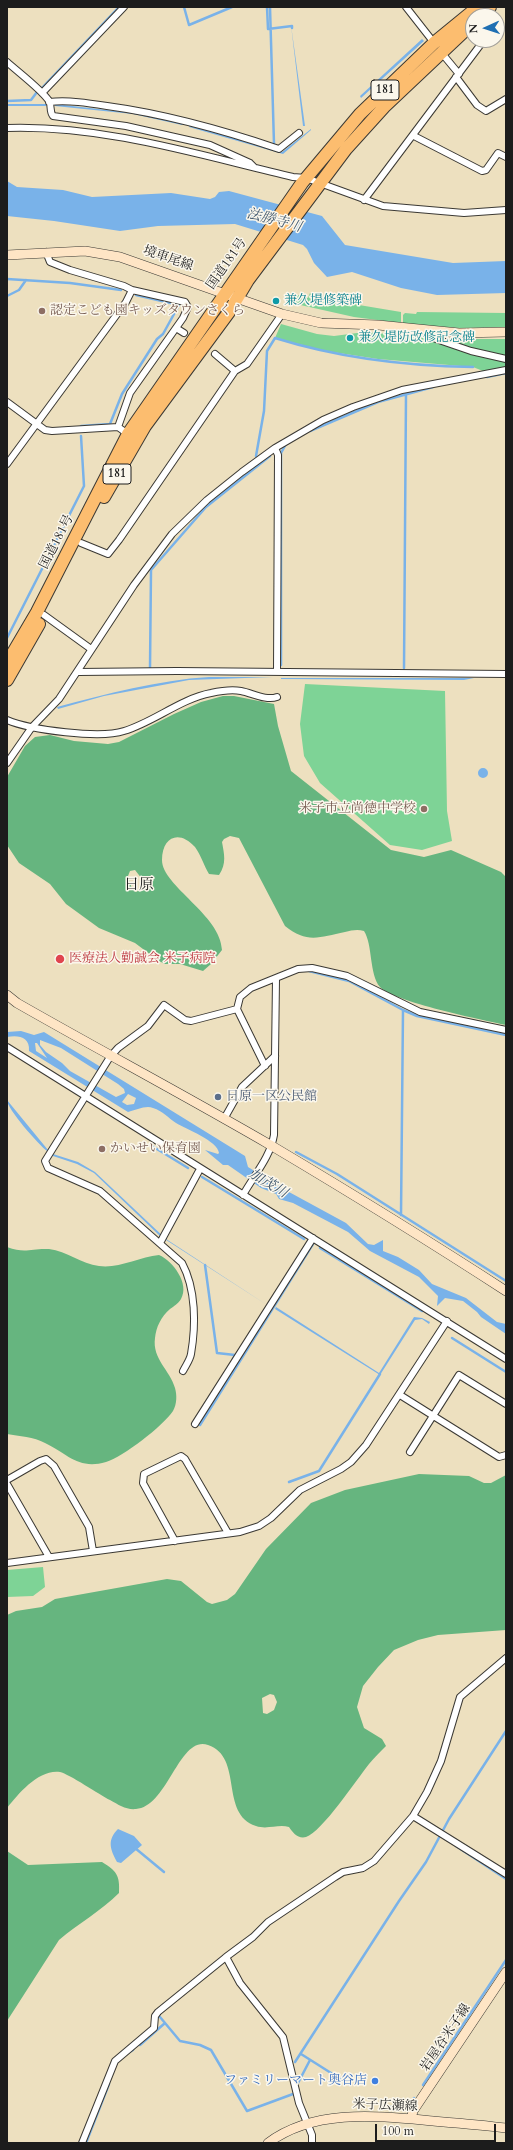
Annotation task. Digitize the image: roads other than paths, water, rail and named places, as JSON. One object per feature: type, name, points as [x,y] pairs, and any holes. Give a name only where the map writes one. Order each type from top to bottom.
[{"type":"highway","name":"国道181号","points":[[7,663],[37,612],[128,434],[224,293],[304,181],[360,114],[437,47],[478,7]]},
{"type":"highway","name":"国道181号","points":[[7,680],[44,615],[118,470],[145,426],[238,297],[248,280],[346,148],[437,47],[465,28]]},
{"type":"main road","name":"境車尾線","points":[[7,255],[85,251],[120,257],[238,297],[282,314],[321,323],[459,333],[506,332]]},
{"type":"main road","points":[[7,995],[17,1003],[109,1060],[224,1119],[272,1146],[400,1222],[506,1291]]},
{"type":"main road","name":"岩屋谷米子線","points":[[411,2119],[413,2111],[506,1972]]},
{"type":"main road","name":"米子広瀬線","points":[[268,2143],[278,2136],[307,2123],[359,2117],[411,2119],[506,2128]]},
{"type":"street","points":[[42,93],[124,7]]},
{"type":"street","points":[[406,7],[458,75],[477,105],[486,111],[506,99]]},
{"type":"street","points":[[364,200],[414,136],[478,48]]},
{"type":"street","points":[[7,62],[42,93],[49,102],[53,116],[126,126],[210,145],[250,163],[254,168]]},
{"type":"street","points":[[49,102],[75,102],[130,109],[173,117],[279,149],[299,133]]},
{"type":"street","points":[[7,128],[50,128],[88,131],[155,144],[299,178],[317,186],[383,206],[464,213],[506,210]]},
{"type":"street","points":[[414,136],[482,171],[486,170],[498,153],[506,157]]},
{"type":"street","points":[[46,252],[50,262],[70,270],[124,286],[132,290],[185,302],[187,304],[187,310],[176,328],[130,393],[118,427]]},
{"type":"street","points":[[7,464],[126,302],[132,290]]},
{"type":"street","points":[[81,542],[108,554],[235,371],[247,364],[282,314]]},
{"type":"street","points":[[176,328],[184,332]]},
{"type":"street","points":[[430,330],[436,339],[471,351],[506,359]]},
{"type":"street","points":[[215,354],[235,371]]},
{"type":"street","points":[[7,763],[32,727],[59,699],[134,585],[172,534],[207,500],[275,448],[323,420],[353,407],[402,390],[506,370]]},
{"type":"street","points":[[7,402],[45,430],[52,431],[118,427],[128,434]]},
{"type":"street","points":[[275,448],[278,455],[277,672]]},
{"type":"street","points":[[44,615],[91,649]]},
{"type":"street","points":[[78,672],[178,671],[506,674]]},
{"type":"street","points":[[7,720],[22,726],[91,735],[108,735],[125,731],[196,697],[209,693],[240,691],[266,698],[277,697]]},
{"type":"street","points":[[265,1066],[237,1009],[238,1003],[244,992],[304,968],[318,969],[347,976],[420,1012],[506,1030]]},
{"type":"street","points":[[243,1194],[272,1146],[276,979]]},
{"type":"street","points":[[183,1371],[191,1354],[193,1320],[192,1294],[187,1272],[182,1263],[162,1239],[100,1191],[48,1168],[46,1164],[47,1157],[118,1048],[148,1026],[164,1005],[185,1020],[191,1021],[237,1009]]},
{"type":"street","points":[[7,1047],[88,1095],[200,1168],[506,1359]]},
{"type":"street","points":[[224,1119],[242,1087],[275,1056]]},
{"type":"street","points":[[162,1239],[200,1168]]},
{"type":"street","points":[[196,1424],[313,1238]]},
{"type":"street","points":[[7,1563],[240,1532],[259,1526],[271,1518],[300,1490],[330,1475],[351,1462],[366,1445],[447,1321]]},
{"type":"street","points":[[410,1452],[432,1415],[459,1375],[506,1404]]},
{"type":"street","points":[[400,1395],[499,1457],[506,1455]]},
{"type":"street","points":[[175,1541],[143,1483],[142,1478],[144,1474],[180,1456],[185,1459],[228,1533]]},
{"type":"street","points":[[7,1480],[40,1461],[46,1460],[54,1466],[89,1527],[93,1552]]},
{"type":"street","points":[[7,1484],[49,1557]]},
{"type":"street","points":[[82,2143],[115,2061],[154,2028],[155,2016],[158,2012],[241,1946],[268,1922],[343,1872],[363,1868],[374,1861],[414,1816],[441,1761],[460,1697],[506,1658]]},
{"type":"street","points":[[414,1816],[506,1874]]},
{"type":"street","points":[[226,1957],[240,1983],[283,2037],[299,2103],[312,2135],[312,2143]]},
{"type":"water","points":[[291,25],[305,126],[303,126]]},
{"type":"water","points":[[422,39],[424,41],[361,98],[360,96]]},
{"type":"water","points":[[7,104],[46,104],[46,106],[7,106]]},
{"type":"water","points":[[55,104],[133,113],[183,124],[133,114],[55,106]]},
{"type":"water","points":[[190,125],[282,152],[311,130],[283,154],[189,127]]},
{"type":"water","name":"法勝寺川","points":[[7,181],[17,187],[63,190],[92,197],[171,193],[210,199],[215,197],[219,192],[229,191],[322,216],[345,245],[453,263],[506,261],[506,293],[437,295],[401,288],[352,272],[327,277],[314,263],[307,249],[303,245],[235,224],[158,226],[120,231],[54,221],[7,216]]},
{"type":"water","points":[[209,677],[273,677],[189,680],[104,696],[58,709],[57,707],[152,684]]},
{"type":"water","points":[[281,678],[474,678],[464,680]]},
{"type":"water","points":[[481,768],[485,768],[487,769],[487,777],[481,778],[478,775],[478,771]]},
{"type":"water","name":"加茂川","points":[[21,1031],[34,1035],[44,1032],[245,1156],[248,1167],[289,1192],[346,1223],[368,1244],[374,1245],[383,1240],[383,1251],[398,1257],[419,1270],[432,1284],[466,1298],[497,1322],[506,1324],[506,1334],[481,1317],[463,1301],[445,1298],[437,1306],[438,1296],[419,1277],[370,1251],[348,1232],[293,1203],[279,1199],[276,1194],[261,1188],[228,1165],[223,1165],[205,1150],[218,1154],[217,1149],[213,1144],[176,1123],[157,1109],[144,1107],[128,1112],[29,1051],[28,1043],[23,1038],[16,1036],[7,1037],[7,1032]],"holes":[[[40,1040],[61,1048],[118,1084],[124,1089],[125,1093],[116,1097],[70,1071],[62,1063],[46,1052],[40,1045]],[[35,1043],[37,1043],[47,1058],[36,1051]],[[128,1094],[136,1098],[134,1104],[127,1105],[122,1102]]]},
{"type":"water","points":[[7,1100],[48,1150],[47,1151],[18,1119],[8,1105]]},
{"type":"water","points":[[53,1154],[78,1162],[95,1172],[166,1239],[267,1305],[160,1236],[94,1173],[77,1164],[53,1156]]},
{"type":"water","points":[[276,1307],[379,1373],[414,1317],[422,1318],[430,1322],[429,1324],[422,1319],[415,1320],[380,1375],[275,1309]]},
{"type":"water","points":[[118,1829],[134,1836],[142,1845],[121,1863],[117,1862],[111,1849],[112,1837]]},
{"type":"waterway","points":[[40,90],[119,7]]},
{"type":"waterway","points":[[184,7],[189,25],[232,7]]},
{"type":"waterway","points":[[267,7],[268,29],[292,26],[292,28]]},
{"type":"waterway","points":[[270,7],[274,144]]},
{"type":"waterway","points":[[7,101],[31,100],[37,92]]},
{"type":"waterway","points":[[7,279],[70,283],[121,290]]},
{"type":"waterway","points":[[7,296],[19,290],[26,280]]},
{"type":"waterway","points":[[81,426],[110,424],[122,394],[157,339],[163,334],[179,305],[136,295]]},
{"type":"waterway","points":[[256,456],[264,411],[267,351],[275,338],[324,351],[373,360],[423,365],[473,367]]},
{"type":"waterway","points":[[487,377],[506,373]]},
{"type":"waterway","points":[[310,431],[378,402],[433,387]]},
{"type":"waterway","points":[[404,668],[406,393]]},
{"type":"waterway","points":[[7,638],[84,486],[81,436]]},
{"type":"waterway","points":[[281,665],[281,453],[286,444]]},
{"type":"waterway","points":[[150,668],[151,570],[206,507],[270,456]]},
{"type":"waterway","points":[[309,971],[349,981],[417,1016],[506,1035]]},
{"type":"waterway","points":[[401,1215],[403,1010]]},
{"type":"waterway","points":[[152,1146],[188,1168]]},
{"type":"waterway","points":[[296,1152],[337,1174],[506,1281]]},
{"type":"waterway","points":[[202,1177],[304,1239]]},
{"type":"waterway","points":[[200,1425],[313,1244]]},
{"type":"waterway","points":[[320,1248],[422,1311]]},
{"type":"waterway","points":[[205,1265],[217,1353],[235,1355],[233,1359]]},
{"type":"waterway","points":[[452,1338],[506,1372]]},
{"type":"waterway","points":[[289,1482],[319,1471],[380,1374]]},
{"type":"waterway","points":[[295,2062],[399,1901],[426,1862],[449,1819],[506,1731]]},
{"type":"waterway","points":[[456,1846],[506,1879]]},
{"type":"waterway","points":[[135,1848],[164,1872]]},
{"type":"waterway","points":[[423,2085],[506,1960]]},
{"type":"waterway","points":[[160,2017],[180,2041],[200,2045],[211,2050],[247,2111],[293,2094]]},
{"type":"waterway","points":[[140,2045],[165,2023]]},
{"type":"waterway","points":[[128,2053],[133,2050]]},
{"type":"waterway","points":[[301,2054],[350,2085]]},
{"type":"waterway","points":[[298,2083],[310,2060]]},
{"type":"waterway","points":[[86,2143],[109,2084]]},
{"type":"waterway","points":[[387,2107],[408,2107],[414,2098]]},
{"type":"place","name":"兼久堤修築碑","points":[[276,301]]},
{"type":"place","name":"認定こども園キッズタウンさくら","points":[[42,311]]},
{"type":"place","name":"兼久堤防改修記念碑","points":[[350,338]]},
{"type":"place","name":"米子市立尚徳中学校","points":[[424,809]]},
{"type":"place","name":"医療法人勤誠会 米子病院","points":[[60,959]]},
{"type":"place","name":"日原一区公民館","points":[[218,1097]]},
{"type":"place","name":"かいせい保育園","points":[[102,1149]]},
{"type":"place","name":"ファミリーマート奥谷店","points":[[375,2081]]},
{"type":"district","name":"日原","points":[[139,886]]}]
